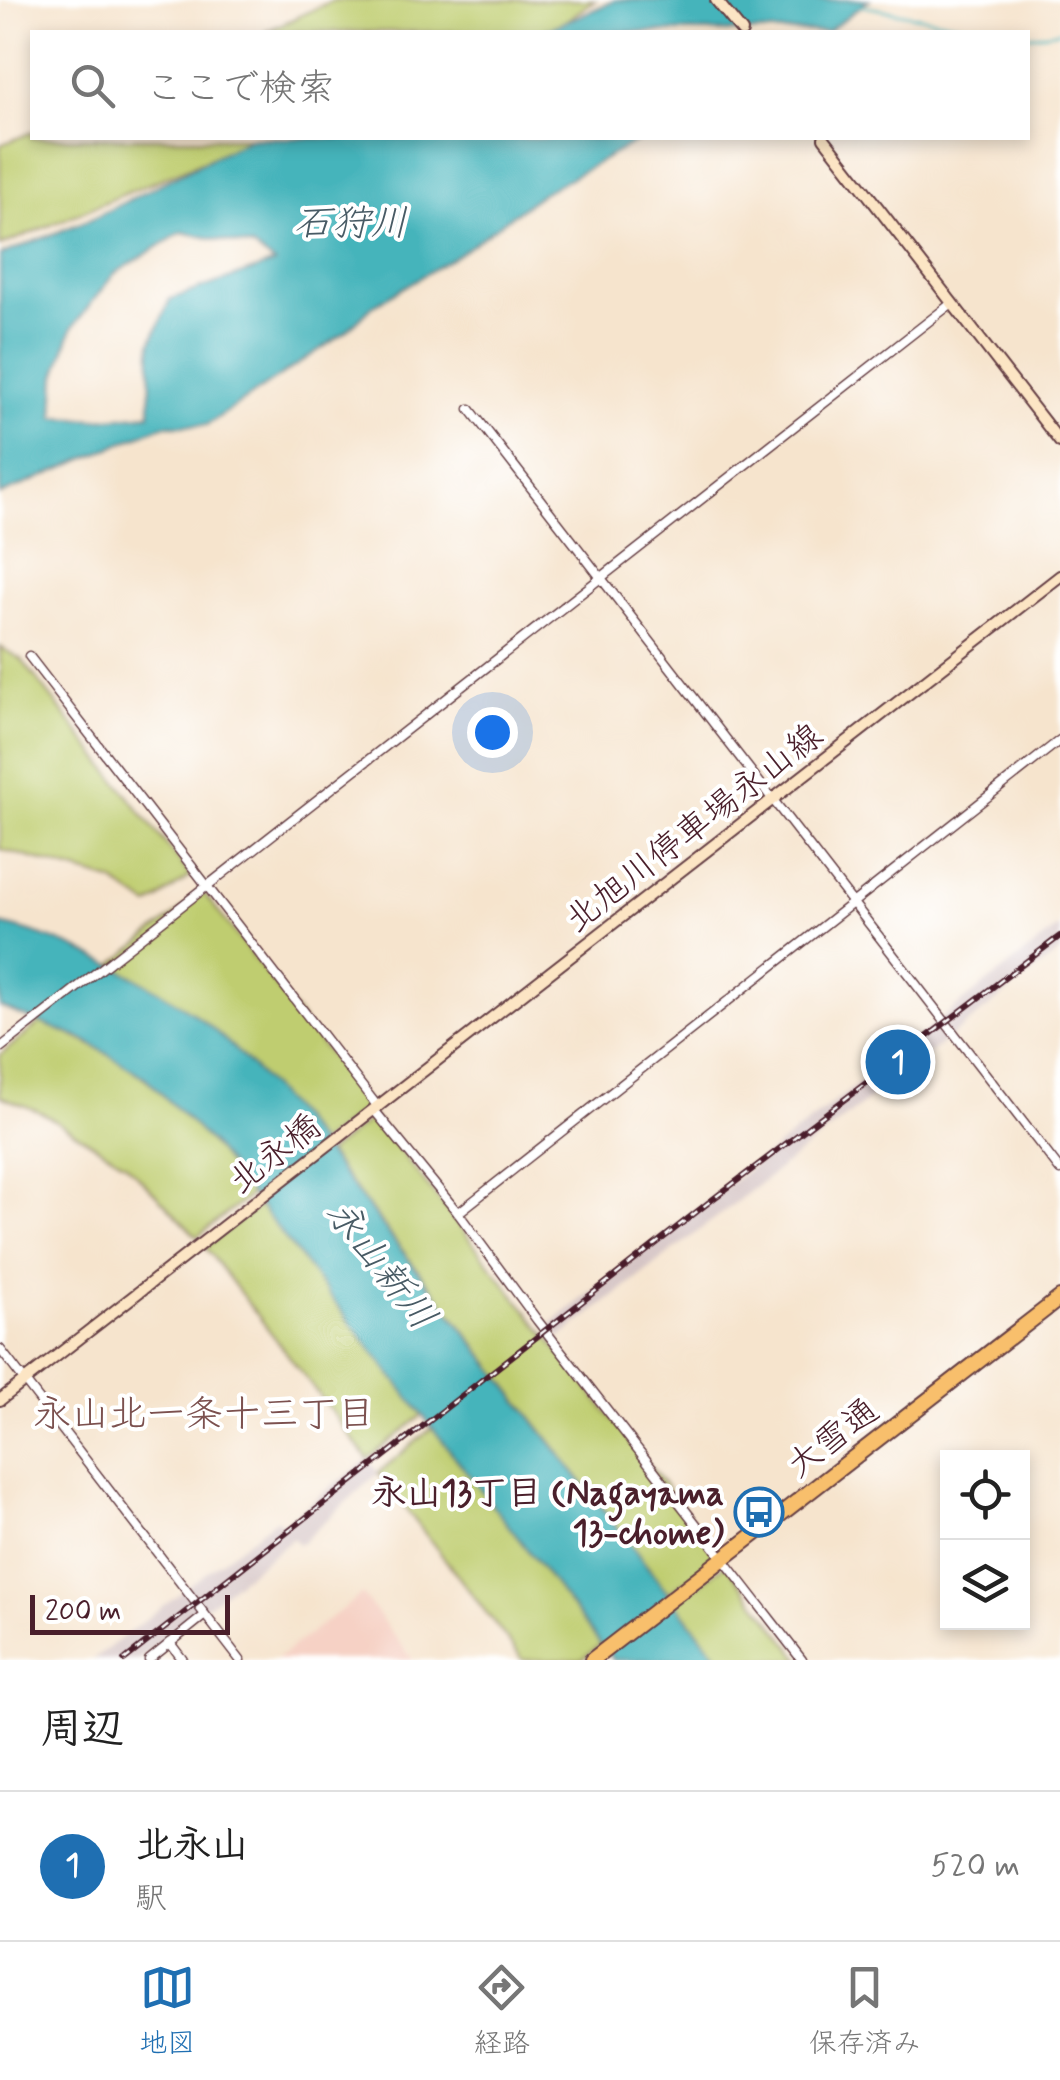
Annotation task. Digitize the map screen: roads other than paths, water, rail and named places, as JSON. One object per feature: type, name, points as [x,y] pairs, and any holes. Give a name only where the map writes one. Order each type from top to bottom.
[{"type":"highway","name":"大雪通","points":[[592,1660],[1060,1298]]},
{"type":"main road","points":[[716,0],[740,30]]},
{"type":"main road","points":[[826,140],[1060,442]]},
{"type":"main road","name":"北旭川停車場永山線","points":[[360,1122],[1060,576]]},
{"type":"main road","name":"北永橋","points":[[24,1381],[360,1122]]},
{"type":"main road","points":[[0,1400],[24,1381]]},
{"type":"street","points":[[0,1048],[952,303]]},
{"type":"street","points":[[470,409],[1060,1170]]},
{"type":"street","points":[[28,656],[802,1660]]},
{"type":"street","points":[[458,1213],[1060,740]]},
{"type":"street","points":[[0,1349],[240,1660]]},
{"type":"street","points":[[148,1660],[205,1615]]},
{"type":"street","points":[[170,1644],[182,1660]]},
{"type":"water","points":[[616,0],[869,0],[830,30],[546,30]]},
{"type":"water","name":"石狩川","points":[[247,140],[639,140],[542,193],[462,252],[371,307],[346,332],[207,425],[164,425],[0,495],[0,255],[93,218]],"holes":[[[182,232],[252,247],[275,263],[170,299],[151,343],[150,414],[96,419],[54,417],[56,376],[72,328],[114,274]]]},
{"type":"water","name":"永山新川","points":[[0,924],[57,941],[149,985],[203,1021],[243,1058],[298,1117],[720,1660],[613,1660],[211,1143],[146,1078],[85,1040],[0,1007]]},
{"type":"waterway","points":[[858,5],[989,30]]},
{"type":"waterway","points":[[1030,36],[1060,31]]},
{"type":"railway","points":[[124,1660],[713,1199],[1060,936]]},
{"type":"place","name":"北永山","points":[[898,1062]]},
{"type":"place","name":"永山13丁目 (Nagayama 13-chome)","points":[[759,1512]]},
{"type":"district","name":"永山北一条十三丁目","points":[[204,1413]]}]
